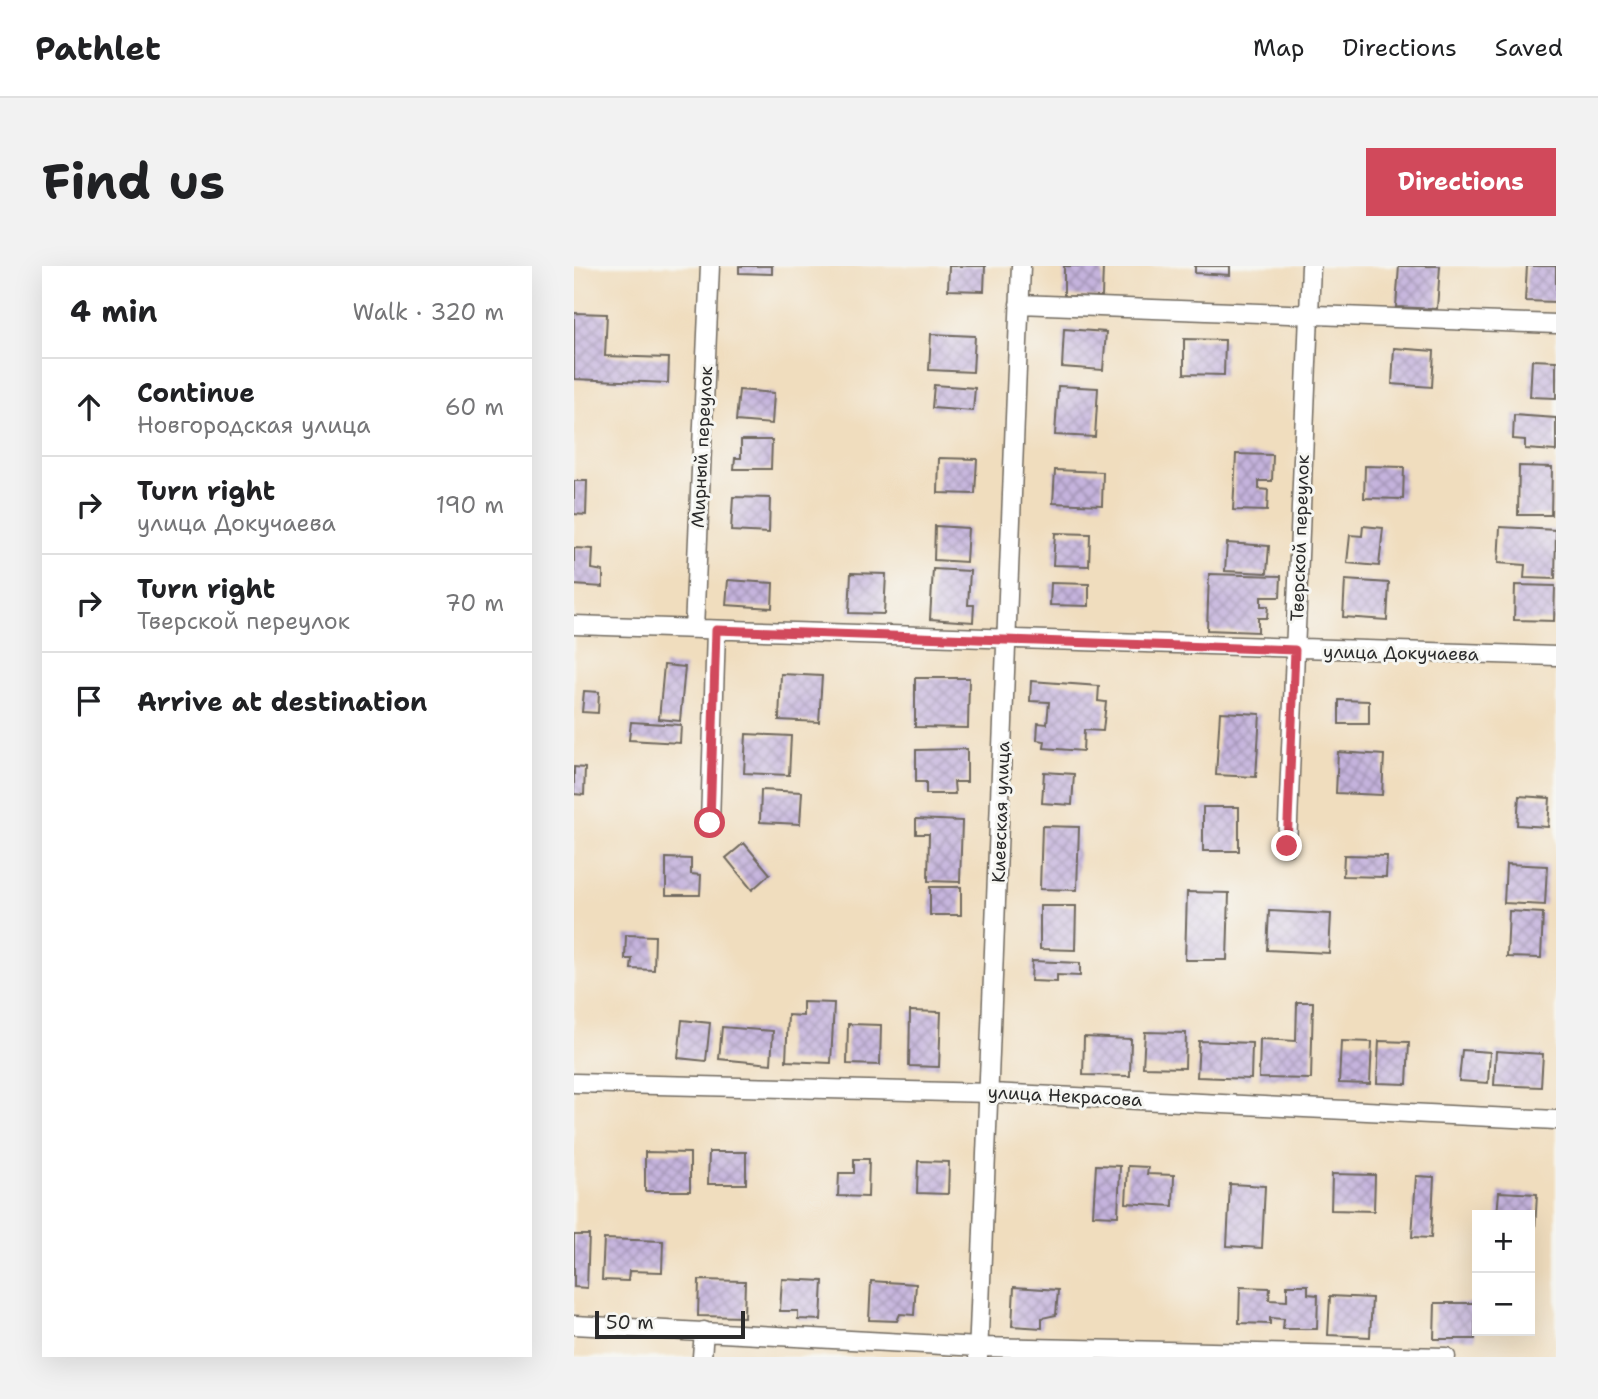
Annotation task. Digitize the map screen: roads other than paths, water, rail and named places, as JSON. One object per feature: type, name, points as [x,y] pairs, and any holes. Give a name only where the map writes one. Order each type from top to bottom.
[{"type":"street","name":"Мирный переулок","points":[[694,629],[710,266]]},
{"type":"street","name":"Киевская улица","points":[[979,1352],[1021,266]]},
{"type":"street","name":"Тверской переулок","points":[[1287,846],[1311,266]]},
{"type":"street","points":[[1019,304],[1556,324]]},
{"type":"street","name":"улица Докучаева","points":[[574,625],[1295,650],[1556,656]]},
{"type":"street","points":[[710,823],[716,630]]},
{"type":"street","name":"улица Некрасова","points":[[574,1083],[991,1093],[1556,1120]]},
{"type":"street","points":[[574,1325],[704,1331],[979,1352],[1446,1357]]},
{"type":"street","points":[[702,1357],[704,1331]]}]
